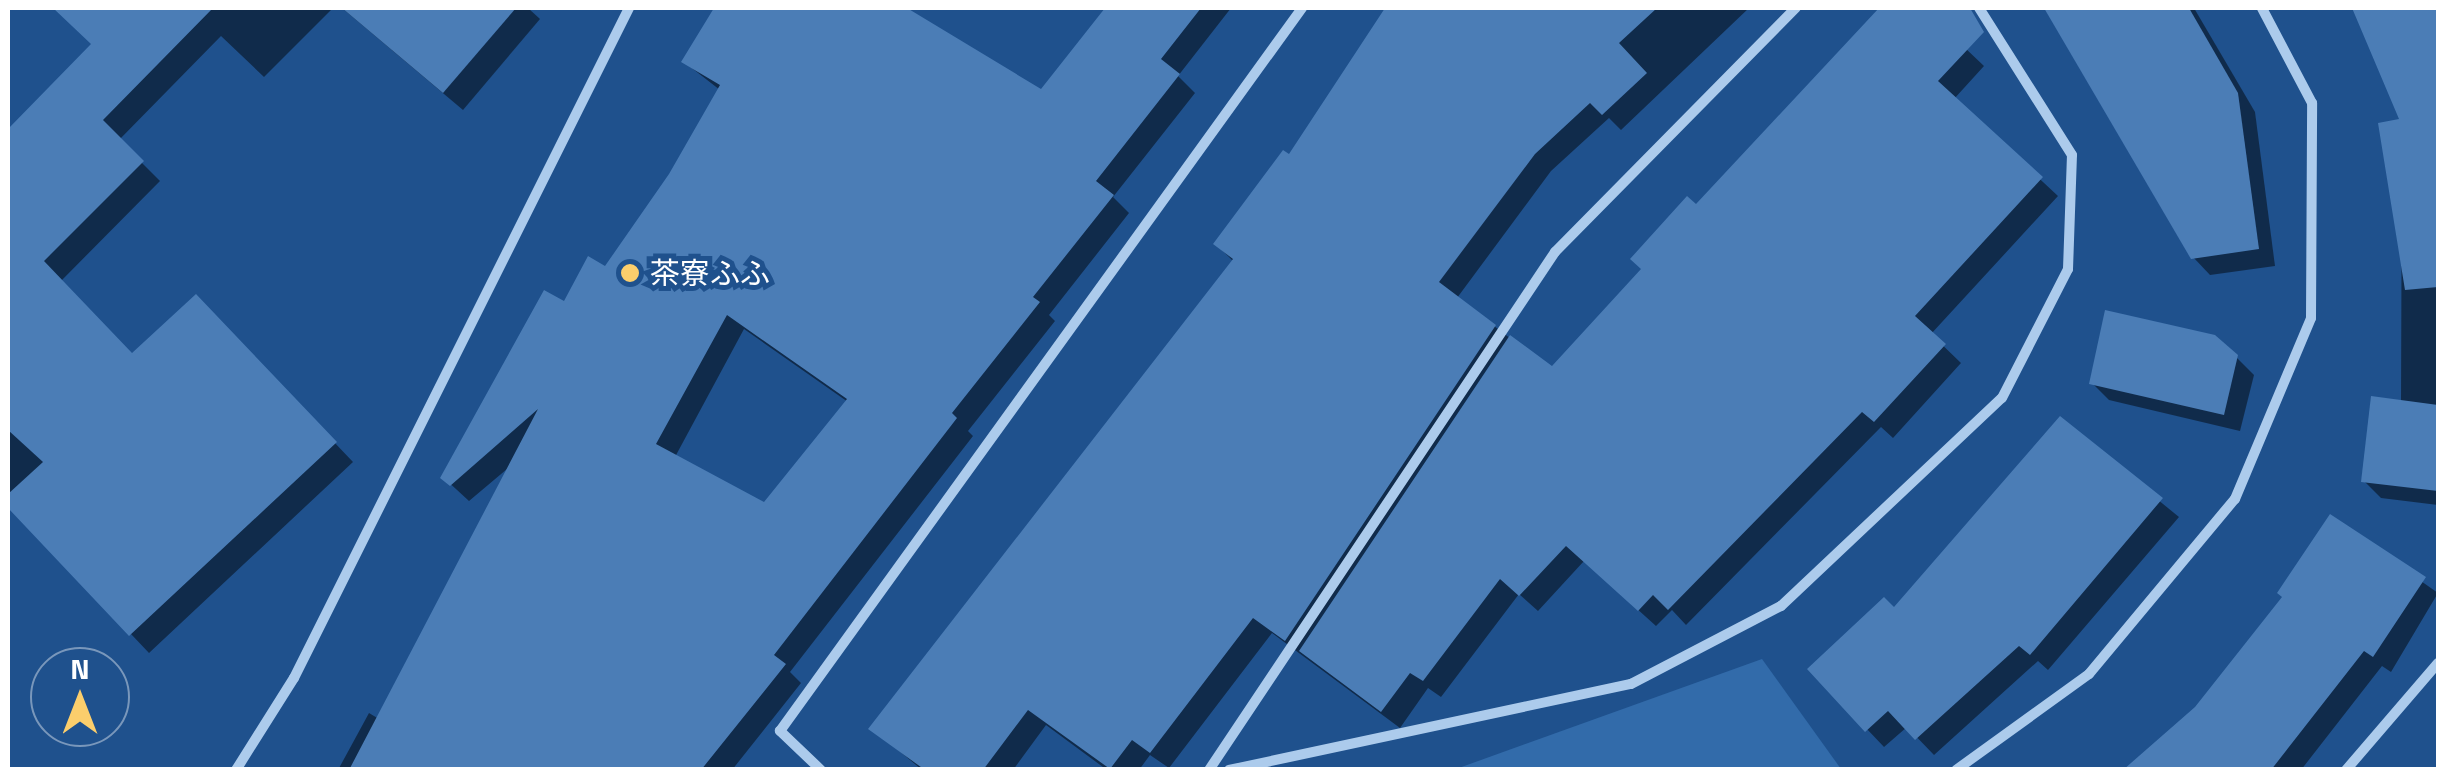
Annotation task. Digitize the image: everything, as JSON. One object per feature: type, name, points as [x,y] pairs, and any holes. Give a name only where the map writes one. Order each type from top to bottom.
[{"type":"street","points":[[236,770],[294,678],[629,8]]},
{"type":"street","points":[[821,770],[780,731],[1302,8]]},
{"type":"street","points":[[1209,770],[1555,252],[1796,8]]},
{"type":"street","points":[[1228,770],[1631,684],[1781,606],[2002,398],[2068,269],[2072,155],[1979,8]]},
{"type":"street","points":[[1956,770],[2089,674],[2235,499],[2310,318],[2312,103],[2262,8]]},
{"type":"street","points":[[2346,770],[2438,663]]},
{"type":"shaded area","points":[[1762,659],[1841,769],[1456,769]]},
{"type":"building","points":[[53,8],[213,8],[103,120],[144,161],[44,261],[132,353],[196,294],[337,442],[129,636],[8,508],[8,494],[43,462],[8,430],[8,129],[91,44]]},
{"type":"building","points":[[342,8],[516,8],[443,93]]},
{"type":"building","points":[[714,8],[907,8],[1041,89],[1105,8],[1201,8],[1161,59],[1180,74],[1096,181],[1114,195],[1033,297],[1040,302],[952,413],[957,418],[774,655],[786,664],[701,770],[349,770],[538,409],[450,486],[440,478],[544,290],[564,301],[588,256],[605,266],[669,174],[720,85],[681,62]],"holes":[[[727,315],[847,399],[764,502],[656,444]]]},
{"type":"building","points":[[1385,8],[1657,8],[1619,43],[1647,73],[1602,115],[1590,103],[1535,154],[1439,282],[1496,325],[1285,641],[1253,618],[1150,753],[1132,740],[1110,769],[1028,710],[983,770],[925,770],[868,729],[1233,259],[1213,244],[1283,150],[1289,154]]},
{"type":"building","points":[[1879,8],[1970,8],[1984,32],[1938,81],[2043,177],[1915,316],[1946,344],[1874,422],[1862,412],[1668,610],[1653,595],[1638,611],[1566,546],[1519,596],[1500,579],[1423,681],[1410,673],[1381,712],[1299,651],[1510,335],[1552,366],[1641,269],[1630,259],[1687,196],[1696,204]]},
{"type":"building","points":[[2044,8],[2189,8],[2238,93],[2259,249],[2191,259]]},
{"type":"building","points":[[2352,8],[2438,8],[2438,287],[2405,290],[2378,123],[2399,119]]},
{"type":"building","points":[[2105,310],[2215,335],[2238,355],[2224,415],[2089,384]]},
{"type":"building","points":[[2371,396],[2438,405],[2438,491],[2361,482]]},
{"type":"building","points":[[2060,416],[2163,498],[2030,655],[2019,646],[1915,740],[1888,711],[1865,732],[1807,669],[1884,597],[1894,607]]},
{"type":"building","points":[[2330,514],[2426,577],[2373,657],[2364,651],[2271,770],[2123,770],[2195,707],[2282,597],[2277,593]]},
{"type":"place","name":"茶寮ふふ","points":[[630,273]]}]
